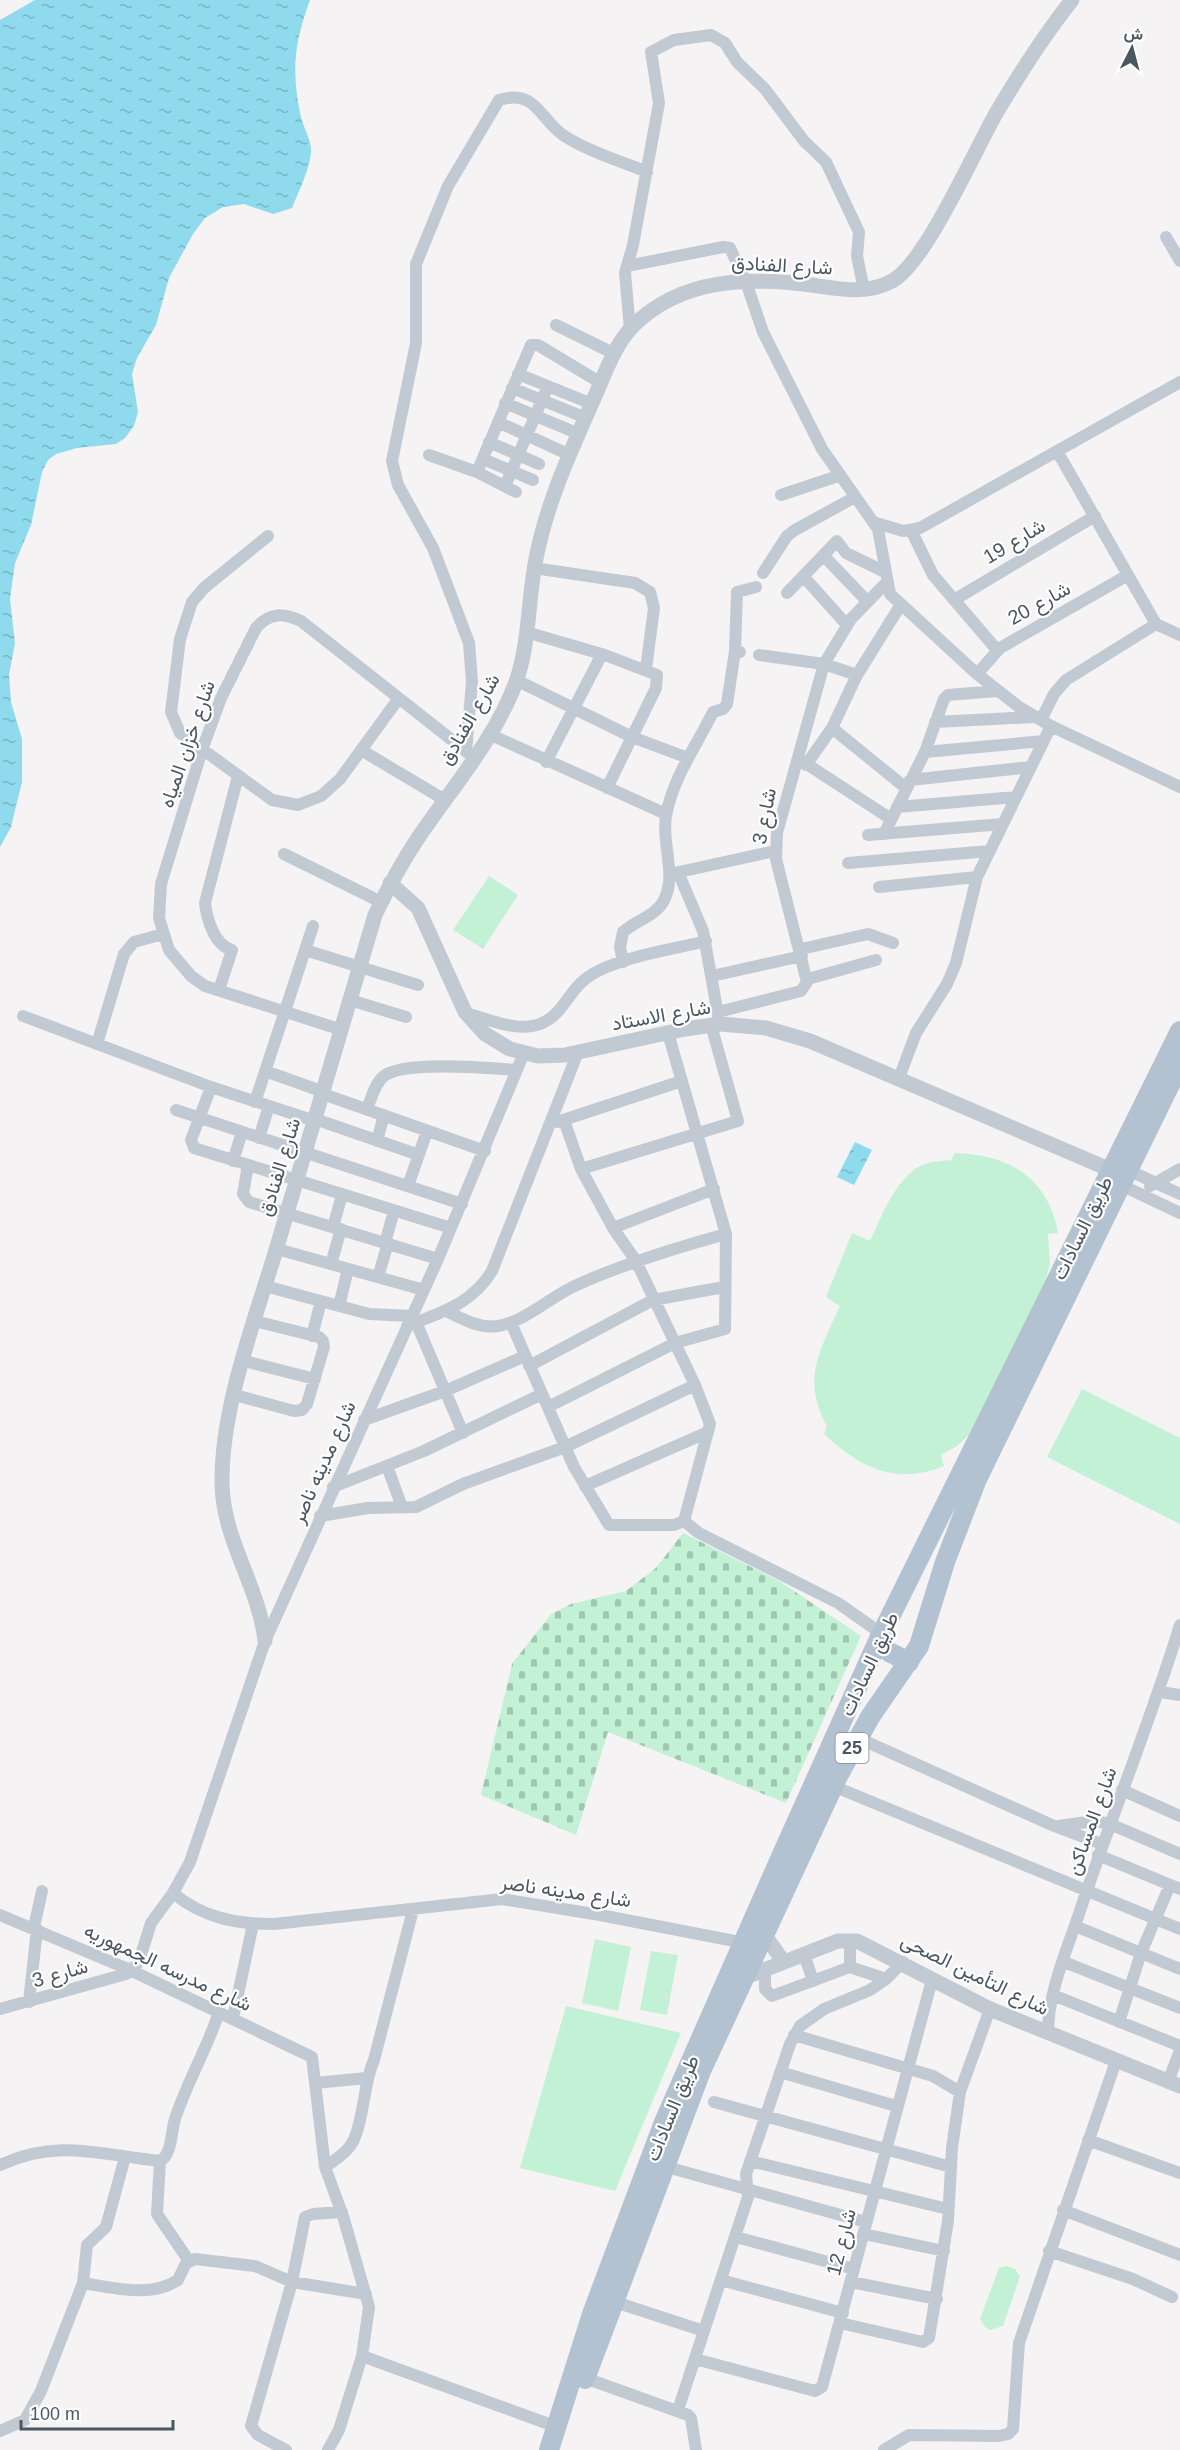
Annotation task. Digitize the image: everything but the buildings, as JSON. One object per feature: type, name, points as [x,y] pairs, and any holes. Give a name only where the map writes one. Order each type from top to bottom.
[{"type":"main road","name":"طريق السادات","points":[[549,2450],[592,2314],[664,2122],[864,1672],[908,1582],[1124,1180],[1180,1031]]},
{"type":"main road","name":"طريق السادات","points":[[562,2450],[612,2301],[701,2071],[833,1786],[858,1738],[890,1687],[909,1662],[925,1628],[933,1596],[960,1520],[986,1459],[1180,1064]]},
{"type":"main road","points":[[908,1582],[915,1595],[924,1598],[933,1596]]},
{"type":"main road","points":[[893,1612],[911,1616],[925,1628]]},
{"type":"main road","points":[[880,1638],[895,1656],[909,1662]]},
{"type":"main road","points":[[864,1672],[878,1673],[886,1678],[890,1687]]},
{"type":"street","name":"شارع الفنادق","points":[[265,1641],[261,1611],[232,1539],[222,1487],[222,1461],[244,1361],[359,968],[381,903],[390,883],[445,800],[470,754],[489,734],[516,680],[526,632],[534,568],[544,524],[613,353],[630,329],[655,308],[691,290],[715,284],[784,282],[864,291],[895,280],[918,258],[999,109],[1072,0]]},
{"type":"street","points":[[630,329],[625,281],[659,103],[651,52],[674,40],[711,35],[726,43],[737,62],[765,89],[804,141],[826,162],[859,232],[857,256],[864,291]]},
{"type":"street","points":[[470,754],[472,682],[469,644],[433,548],[393,473],[394,448],[416,343],[416,264],[448,186],[499,99],[514,95],[531,103],[543,112],[565,137],[646,172]]},
{"type":"street","points":[[1166,237],[1180,261]]},
{"type":"street","points":[[627,266],[726,247],[732,251],[746,282],[763,332],[822,449],[838,476],[873,522],[881,538],[890,594],[900,606],[997,691],[1042,721],[1180,787]]},
{"type":"street","points":[[556,325],[613,353]]},
{"type":"street","points":[[477,472],[529,349],[534,344],[601,383]]},
{"type":"street","points":[[518,374],[548,386],[589,411]]},
{"type":"street","points":[[873,522],[903,531],[928,525],[1180,382]]},
{"type":"street","points":[[429,455],[477,472],[510,489],[512,471],[548,386]]},
{"type":"street","points":[[512,388],[542,400],[589,411]]},
{"type":"street","points":[[506,403],[579,434]]},
{"type":"street","points":[[498,422],[570,455]]},
{"type":"street","points":[[489,442],[539,464]]},
{"type":"street","points":[[1058,451],[1156,624],[1180,635]]},
{"type":"street","points":[[483,459],[533,480]]},
{"type":"street","points":[[780,495],[838,476]]},
{"type":"street","points":[[764,573],[787,536],[855,496]]},
{"type":"street","name":"شارع 19","points":[[954,600],[1095,516]]},
{"type":"street","points":[[911,530],[933,575],[997,650]]},
{"type":"street","points":[[268,536],[204,588],[192,602],[184,621],[171,711],[180,733],[272,800],[298,806],[321,796],[340,778],[399,698]]},
{"type":"street","points":[[786,593],[837,541],[846,553],[886,578]]},
{"type":"street","points":[[823,555],[867,601]]},
{"type":"street","points":[[534,568],[635,583],[650,592],[654,608],[646,669]]},
{"type":"street","name":"شارع 20","points":[[977,674],[997,650],[1128,575]]},
{"type":"street","points":[[803,576],[847,626]]},
{"type":"street","name":"شارع 3","points":[[808,979],[775,851],[797,756],[824,664],[847,626],[886,578]]},
{"type":"street","points":[[581,1169],[738,1121],[716,1021],[712,976],[705,941],[696,912],[673,873],[664,832],[666,814],[680,772],[713,712],[725,708],[737,652],[737,591],[756,587]]},
{"type":"street","points":[[806,765],[832,728],[857,675],[900,606]]},
{"type":"street","name":"شارع خزان المياه","points":[[342,1030],[205,986],[179,964],[163,934],[159,918],[161,884],[202,750],[221,698],[256,628],[263,620],[273,615],[289,615],[301,621],[470,754]]},
{"type":"street","points":[[899,1078],[918,1028],[947,984],[956,963],[977,877],[1044,741],[1042,721],[1054,693],[1066,680],[1156,624]]},
{"type":"street","points":[[526,632],[602,654],[657,675],[658,681],[607,788]]},
{"type":"street","points":[[546,762],[602,654]]},
{"type":"street","points":[[759,655],[824,664],[857,675]]},
{"type":"street","points":[[516,680],[632,737],[688,758]]},
{"type":"street","points":[[884,834],[925,752],[944,699],[948,695],[997,691]]},
{"type":"street","points":[[935,722],[1042,721]]},
{"type":"street","points":[[832,728],[908,784],[1031,767]]},
{"type":"street","points":[[489,734],[546,762],[666,814]]},
{"type":"street","points":[[925,752],[1044,741]]},
{"type":"street","points":[[361,750],[445,800]]},
{"type":"street","points":[[797,756],[806,765],[891,819]]},
{"type":"street","points":[[219,990],[232,950],[224,948],[217,938],[207,920],[205,903],[238,776]]},
{"type":"street","points":[[897,807],[1016,798]]},
{"type":"street","points":[[868,835],[1003,824]]},
{"type":"street","points":[[673,873],[775,851]]},
{"type":"street","points":[[848,863],[990,851]]},
{"type":"street","points":[[284,854],[381,903]]},
{"type":"street","points":[[623,962],[620,947],[623,932],[660,907],[665,900],[673,873]]},
{"type":"street","points":[[879,887],[977,877]]},
{"type":"street","name":"شارع الاستاد","points":[[390,883],[418,908],[465,1012],[479,1029],[497,1042],[524,1053],[551,1056],[578,1052],[716,1021],[766,1028],[788,1033],[899,1078],[1124,1180]]},
{"type":"street","points":[[255,1101],[313,926]]},
{"type":"street","points":[[97,1044],[124,954],[134,942],[163,934]]},
{"type":"street","points":[[712,976],[868,934],[893,943]]},
{"type":"street","points":[[465,1012],[518,1028],[532,1027],[559,1011],[582,980],[623,962],[705,941]]},
{"type":"street","points":[[305,950],[418,985]]},
{"type":"street","points":[[716,1021],[801,991],[808,979],[876,960]]},
{"type":"street","points":[[350,1000],[406,1017]]},
{"type":"street","points":[[23,1016],[211,1087],[418,1155]]},
{"type":"street","points":[[548,1407],[675,1343],[725,1329],[726,1234],[668,1032]]},
{"type":"street","points":[[265,1286],[339,1306],[412,1321],[446,1311],[473,1296],[492,1271],[578,1052]]},
{"type":"street","name":"شارع مدينه ناصر","points":[[128,1969],[139,1961],[151,1923],[173,1893],[190,1862],[265,1641],[333,1487],[412,1321],[485,1151],[524,1053]]},
{"type":"street","points":[[367,1109],[379,1082],[390,1072],[442,1066],[517,1070]]},
{"type":"street","points":[[265,1071],[485,1151]]},
{"type":"street","points":[[550,1124],[682,1081]]},
{"type":"street","points":[[211,1087],[190,1142],[192,1147],[451,1228]]},
{"type":"street","points":[[259,1137],[269,1106]]},
{"type":"street","points":[[176,1110],[462,1204]]},
{"type":"street","points":[[377,1141],[384,1115]]},
{"type":"street","points":[[511,1323],[565,1447],[609,1525],[674,1526],[684,1521],[710,1424],[695,1385],[636,1261],[613,1228],[581,1169],[564,1120]]},
{"type":"street","points":[[408,1186],[427,1131]]},
{"type":"street","points":[[232,1161],[242,1132]]},
{"type":"street","points":[[248,1165],[243,1194],[246,1200],[438,1259]]},
{"type":"street","points":[[1124,1180],[1155,1183],[1180,1168]]},
{"type":"street","points":[[1124,1180],[1155,1183],[1180,1194]]},
{"type":"street","points":[[1124,1180],[1180,1213]]},
{"type":"street","points":[[613,1228],[714,1189]]},
{"type":"street","points":[[331,1264],[342,1195]]},
{"type":"street","points":[[378,1277],[394,1211]]},
{"type":"street","points":[[446,1311],[480,1325],[496,1327],[511,1323],[577,1284],[661,1251],[726,1234]]},
{"type":"street","points":[[277,1249],[424,1290]]},
{"type":"street","points":[[339,1306],[348,1269]]},
{"type":"street","points":[[364,1420],[527,1361],[653,1299],[724,1287]]},
{"type":"street","points":[[312,1336],[321,1301]]},
{"type":"street","points":[[235,1395],[298,1411],[307,1404],[315,1378],[324,1344],[321,1339],[255,1321]]},
{"type":"street","points":[[412,1321],[463,1433]]},
{"type":"street","points":[[244,1361],[315,1378]]},
{"type":"street","points":[[320,1516],[368,1508],[416,1508],[463,1484],[565,1447],[695,1385]]},
{"type":"street","points":[[333,1487],[463,1433],[542,1394]]},
{"type":"street","points":[[585,1485],[708,1432]]},
{"type":"street","points":[[387,1466],[402,1507]]},
{"type":"street","points":[[684,1521],[699,1533],[838,1603],[880,1638]]},
{"type":"street","name":"شارع المساكن","points":[[1048,2033],[1053,1995],[1075,1926],[1100,1850],[1160,1692],[1180,1625]]},
{"type":"street","points":[[1160,1692],[1180,1695]]},
{"type":"street","points":[[858,1738],[1054,1826],[1175,1887],[1155,1919],[1140,1953],[1119,2022]]},
{"type":"street","points":[[833,1786],[1180,1929]]},
{"type":"street","points":[[1122,1790],[1180,1816]]},
{"type":"street","points":[[1054,1826],[1095,1821],[1110,1824],[1180,1854]]},
{"type":"street","points":[[29,2002],[35,1928],[42,1891]]},
{"type":"street","name":"شارع مدينه ناصر","points":[[173,1893],[190,1906],[213,1917],[253,1924],[413,1910],[468,1901],[519,1900],[745,1943]]},
{"type":"street","points":[[325,2167],[343,2154],[355,2137],[366,2078],[374,2060],[413,1910]]},
{"type":"street","name":"شارع مدرسه الجمهوريه","points":[[0,1915],[128,1969],[307,2053],[314,2063],[316,2083]]},
{"type":"street","points":[[233,2018],[253,1924]]},
{"type":"street","points":[[1075,1926],[1180,1969]]},
{"type":"street","points":[[764,1934],[783,1961]]},
{"type":"street","points":[[746,1977],[838,1941],[850,1940],[850,1967]]},
{"type":"street","name":"شارع التأمين الصحى","points":[[850,1940],[903,1962],[932,1980],[990,2009],[1174,2084]]},
{"type":"street","points":[[804,1954],[813,1981]]},
{"type":"street","points":[[678,2410],[736,2237],[748,2190],[746,2174],[750,2161],[794,2035],[808,2018],[870,1990],[886,1979],[903,1962]]},
{"type":"street","points":[[1064,1962],[1180,2008]]},
{"type":"street","points":[[765,1968],[765,1989],[772,1996],[850,1967],[886,1979]]},
{"type":"street","name":"شارع 3","points":[[0,2009],[126,1974],[128,1969]]},
{"type":"street","name":"شارع 12","points":[[695,2359],[819,2390],[822,2387],[896,2106],[932,1980]]},
{"type":"street","points":[[1053,1995],[1180,2046]]},
{"type":"street","points":[[721,2280],[923,2342],[929,2338],[944,2251],[960,2091],[990,2009]]},
{"type":"street","points":[[189,2260],[157,2214],[160,2161],[169,2153],[170,2137],[187,2085],[209,2043],[219,2012]]},
{"type":"street","points":[[794,2035],[907,2067],[933,2076],[960,2091]]},
{"type":"street","points":[[1174,2084],[1180,2050]]},
{"type":"street","points":[[884,2450],[909,2434],[999,2436],[1008,2434],[1013,2429],[1017,2351],[1049,2251],[1116,2061]]},
{"type":"street","points":[[780,2072],[896,2106]]},
{"type":"street","points":[[328,2450],[339,2430],[362,2356],[369,2307],[342,2212],[325,2167],[316,2083],[366,2078]]},
{"type":"street","points":[[714,2102],[951,2167]]},
{"type":"street","points":[[1088,2140],[1180,2173]]},
{"type":"street","points":[[0,2165],[39,2151],[60,2149],[160,2161]]},
{"type":"street","points":[[0,2431],[25,2420],[41,2391],[82,2283],[87,2245],[106,2227],[125,2157]]},
{"type":"street","points":[[750,2161],[948,2209]]},
{"type":"street","points":[[663,2166],[944,2251]]},
{"type":"street","points":[[1063,2210],[1180,2255]]},
{"type":"street","points":[[286,2450],[258,2435],[251,2426],[292,2282],[305,2217],[313,2214],[342,2212]]},
{"type":"street","points":[[736,2237],[854,2269]]},
{"type":"street","points":[[1049,2251],[1133,2279],[1172,2297]]},
{"type":"street","points":[[82,2283],[117,2289],[154,2289],[178,2280],[189,2260]]},
{"type":"street","points":[[189,2260],[221,2260],[255,2266],[310,2287],[366,2294]]},
{"type":"street","points":[[851,2282],[937,2300]]},
{"type":"street","points":[[612,2301],[704,2331]]},
{"type":"street","points":[[362,2356],[557,2427]]},
{"type":"street","points":[[585,2378],[678,2410],[691,2418],[696,2450]]},
{"type":"green space","points":[[489,876],[518,895],[483,949],[453,930]]},
{"type":"green space","points":[[955,1153],[992,1158],[1009,1164],[1023,1173],[1045,1197],[1058,1233],[1048,1234],[1050,1265],[1044,1284],[969,1435],[957,1446],[941,1455],[944,1466],[910,1474],[879,1470],[851,1456],[824,1434],[827,1426],[819,1409],[814,1379],[820,1351],[840,1306],[826,1297],[852,1233],[870,1241],[892,1196],[908,1175],[928,1163],[951,1160]]},
{"type":"green space","points":[[1082,1389],[1180,1438],[1180,1524],[1047,1457]]},
{"type":"green space","points":[[683,1533],[779,1581],[861,1636],[786,1803],[608,1732],[576,1835],[481,1795],[512,1664],[551,1614],[571,1604],[626,1591],[656,1568]]},
{"type":"green space","points":[[595,1939],[631,1947],[618,2011],[582,2003]]},
{"type":"green space","points":[[651,1951],[678,1955],[667,2015],[640,2010]]},
{"type":"green space","points":[[566,2006],[681,2033],[615,2191],[520,2168]]},
{"type":"green space","points":[[1007,2266],[1015,2269],[1020,2276],[1003,2326],[990,2330],[980,2319],[999,2268]]},
{"type":"water","points":[[35,0],[310,0],[297,44],[295,71],[301,117],[311,152],[306,174],[292,208],[273,214],[244,204],[223,207],[205,218],[193,234],[169,278],[156,325],[137,358],[132,374],[138,412],[134,426],[125,438],[116,444],[77,448],[56,454],[48,460],[42,472],[31,525],[15,563],[10,599],[15,643],[9,675],[11,702],[22,739],[22,782],[11,827],[0,847],[0,20]]},
{"type":"water","points":[[855,1142],[872,1150],[854,1185],[837,1177]]}]
